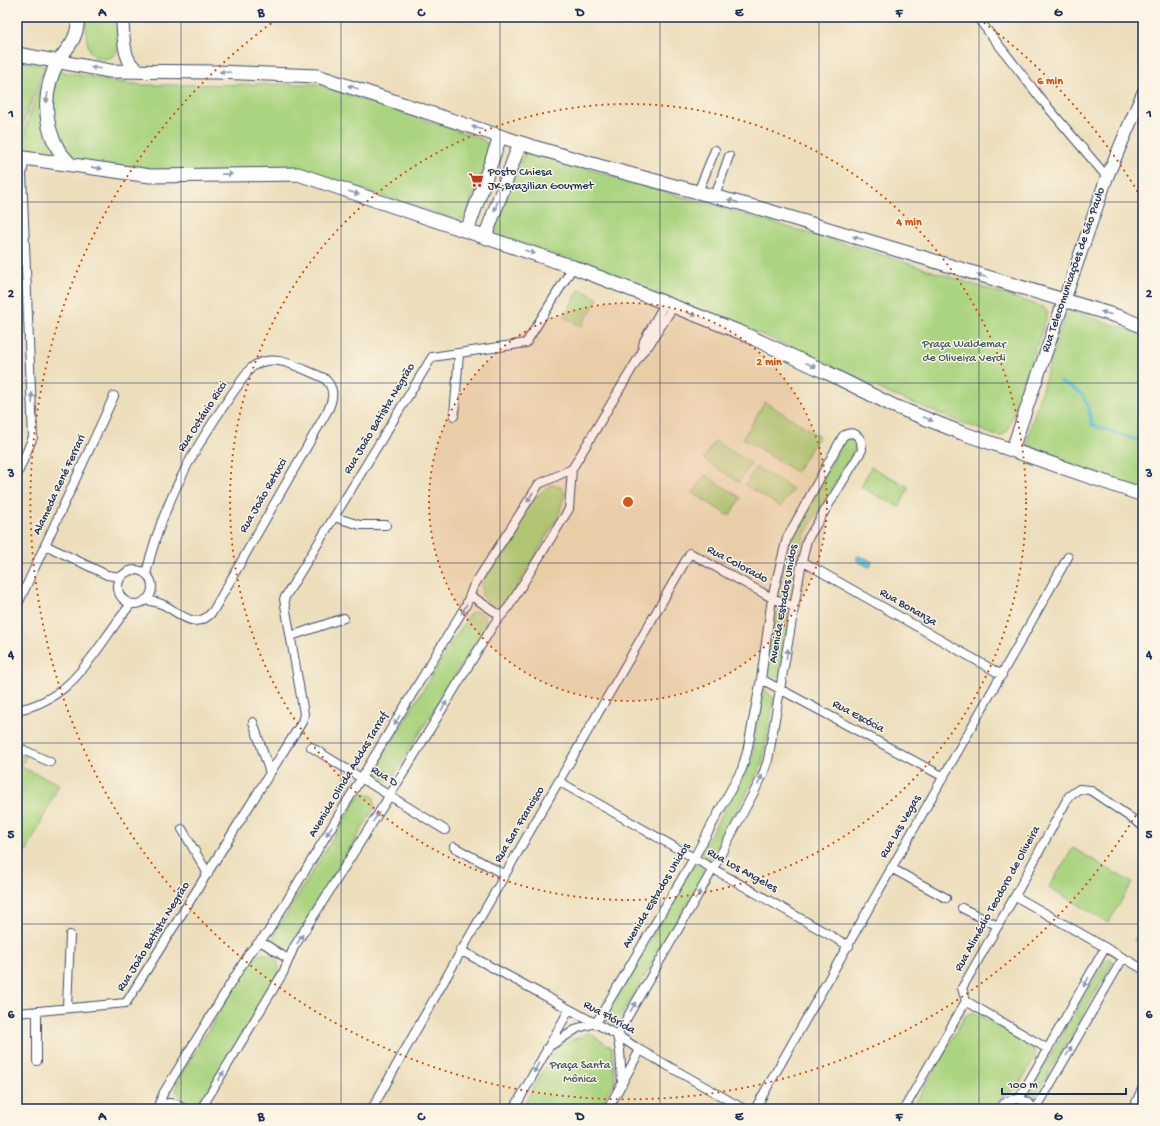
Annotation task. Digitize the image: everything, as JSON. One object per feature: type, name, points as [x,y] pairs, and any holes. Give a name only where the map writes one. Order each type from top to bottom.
[{"type":"main road","points":[[17,54],[110,70],[317,76],[520,143],[599,166],[715,196],[1123,318],[1143,327]]},
{"type":"main road","points":[[58,61],[52,76],[46,106],[50,127],[57,148],[70,165]]},
{"type":"main road","points":[[467,231],[500,136]]},
{"type":"main road","points":[[485,237],[520,143]]},
{"type":"main road","points":[[23,158],[150,176],[298,174],[573,267],[749,337],[828,372],[894,406],[962,433],[1143,495]]},
{"type":"street","points":[[58,61],[73,41],[77,31],[78,17]]},
{"type":"street","points":[[122,17],[124,47],[132,66],[142,72],[152,72]]},
{"type":"street","points":[[977,17],[1041,99],[1107,177]]},
{"type":"street","name":"Rua Telecomunicações de São Paulo","points":[[1012,450],[1107,177],[1143,93]]},
{"type":"street","points":[[698,192],[715,150]]},
{"type":"street","points":[[715,196],[729,156]]},
{"type":"street","points":[[17,475],[33,437],[22,174],[24,164],[23,158]]},
{"type":"street","points":[[710,162],[724,167]]},
{"type":"street","name":"Rua João Batista Negrão","points":[[17,1013],[126,1003],[299,728],[304,714],[284,599],[432,357],[526,344],[573,267]]},
{"type":"street","points":[[201,1109],[283,973],[288,959],[494,624],[508,608],[569,509],[572,469],[642,352],[644,341],[660,322],[669,305]]},
{"type":"street","points":[[454,416],[459,354]]},
{"type":"street","name":"Rua Octávio Ricci","points":[[142,572],[173,491],[186,466],[216,415],[250,369],[256,364],[272,359],[324,378]]},
{"type":"street","name":"Rua João Retucci","points":[[162,604],[187,619],[198,621],[209,616],[213,611],[329,408],[333,392],[330,384],[324,378]]},
{"type":"street","name":"Alameda René Ferrari","points":[[17,606],[114,396]]},
{"type":"street","name":"Avenida Estados Unidos","points":[[596,1023],[694,858],[742,769],[747,752],[761,679],[772,598],[787,538],[843,436],[851,433],[854,434],[862,440],[862,450],[807,540],[802,561],[768,760],[762,777],[713,868],[617,1035]]},
{"type":"street","name":"Avenida Olinda Addas Tarraf","points":[[156,1108],[164,1092],[250,952],[268,932],[466,605],[472,587],[539,484],[572,469]]},
{"type":"street","points":[[334,517],[360,525],[386,525]]},
{"type":"street","points":[[45,545],[107,575],[118,585]]},
{"type":"street","name":"Rua Colorado","points":[[690,554],[772,598],[794,608]]},
{"type":"street","name":"Rua San Francisco","points":[[372,1109],[460,950],[560,782],[690,554]]},
{"type":"street","name":"Rua Las Vegas","points":[[755,1109],[849,946],[891,868],[1068,557]]},
{"type":"street","name":"Rua Bonanza","points":[[802,561],[1002,675]]},
{"type":"street","points":[[129,571],[142,572],[150,581],[151,590],[162,604],[146,600],[139,603],[127,602],[119,593],[118,585],[121,577],[129,571]]},
{"type":"street","points":[[107,575],[121,577]]},
{"type":"street","points":[[146,600],[151,590]]},
{"type":"street","points":[[470,595],[501,616]]},
{"type":"street","points":[[17,710],[38,705],[50,699],[68,684],[97,653],[118,620],[127,602]]},
{"type":"street","points":[[291,636],[344,618]]},
{"type":"street","name":"Rua Escócia","points":[[761,679],[781,688],[944,777]]},
{"type":"street","points":[[254,722],[270,773]]},
{"type":"street","name":"Rua D","points":[[311,746],[445,830]]},
{"type":"street","points":[[17,747],[50,762]]},
{"type":"street","name":"Rua Los Angeles","points":[[560,782],[849,946]]},
{"type":"street","name":"Rua Alimédio Teodoro de Oliveira","points":[[966,1001],[962,988],[1015,896],[1069,796],[1079,789],[1090,790],[1143,826]]},
{"type":"street","points":[[182,829],[208,874]]},
{"type":"street","points":[[454,847],[504,875]]},
{"type":"street","points":[[891,868],[946,898]]},
{"type":"street","points":[[1015,896],[1143,969]]},
{"type":"street","points":[[962,908],[998,926]]},
{"type":"street","points":[[67,1008],[70,935]]},
{"type":"street","points":[[260,941],[288,959]]},
{"type":"street","points":[[1019,1099],[1106,948]]},
{"type":"street","name":"Rua Flórida","points":[[460,950],[569,1010],[596,1023],[640,1050],[744,1109]]},
{"type":"street","points":[[998,1109],[1007,1101],[1019,1099],[1026,1101],[1035,1109],[1123,958]]},
{"type":"street","points":[[904,1109],[966,1001],[1048,1049]]},
{"type":"street","points":[[514,1109],[569,1010]]},
{"type":"street","points":[[37,1011],[37,1061]]},
{"type":"street","points":[[547,1048],[578,1028],[596,1023]]},
{"type":"street","points":[[617,1035],[620,1051],[622,1084]]},
{"type":"street","points":[[608,1109],[640,1050]]},
{"type":"street","points":[[1133,1109],[1143,1087]]},
{"type":"street","points":[[156,1108],[164,1103],[172,1103],[183,1109]]},
{"type":"green space","points":[[86,17],[119,17],[119,44],[117,52],[113,56],[100,59],[94,57],[90,52],[86,30]]},
{"type":"green space","points":[[17,61],[45,66],[17,140]]},
{"type":"green space","points":[[46,69],[142,85],[316,84],[476,137],[488,145],[490,151],[465,218],[457,220],[304,171],[146,172],[17,152]]},
{"type":"green space","name":"Praça Waldemar de Oliveira Verdi","points":[[529,152],[873,252],[1043,307],[1048,313],[1007,432],[1001,436],[994,435],[890,394],[844,371],[763,335],[576,262],[500,236],[495,228],[496,224],[524,153]]},
{"type":"green space","points":[[580,289],[598,299],[581,327],[564,317]]},
{"type":"green space","points":[[1071,311],[1143,334],[1143,489],[1037,453],[1027,444],[1029,432],[1061,327],[1067,315]]},
{"type":"green space","points":[[765,402],[819,436],[796,472],[743,438]]},
{"type":"green space","points":[[845,439],[853,440],[856,448],[805,534],[795,563],[793,601],[776,597],[791,539]]},
{"type":"green space","points":[[715,441],[751,463],[739,482],[703,459]]},
{"type":"green space","points":[[756,467],[793,489],[781,507],[745,485]]},
{"type":"green space","points":[[871,467],[909,487],[899,507],[861,487]]},
{"type":"green space","points":[[705,475],[741,498],[729,516],[693,493]]},
{"type":"green space","points":[[550,485],[560,486],[565,493],[558,517],[510,598],[504,604],[491,605],[482,596],[482,583],[512,530],[530,504]]},
{"type":"green space","points":[[775,606],[792,613],[778,678],[764,673]]},
{"type":"green space","points":[[473,612],[479,612],[485,616],[486,628],[477,639],[393,777],[387,780],[381,779],[376,773],[377,766],[468,616]]},
{"type":"green space","points":[[762,688],[774,698],[762,765],[709,862],[698,857],[752,760]]},
{"type":"green space","points":[[17,752],[26,756],[21,767],[59,784],[27,851],[17,847]]},
{"type":"green space","points":[[365,793],[374,797],[375,807],[293,942],[287,947],[278,946],[274,940],[275,933],[358,797]]},
{"type":"green space","points":[[1073,848],[1132,883],[1108,923],[1049,887]]},
{"type":"green space","points":[[695,861],[708,869],[615,1026],[605,1020]]},
{"type":"green space","points":[[1143,922],[1143,945],[1134,940]]},
{"type":"green space","points":[[262,954],[267,954],[276,960],[279,968],[278,976],[204,1097],[193,1103],[184,1101],[176,1091],[178,1079],[252,960]]},
{"type":"green space","points":[[1107,958],[1112,960],[1112,964],[1034,1099],[1029,1099],[1027,1095]]},
{"type":"green space","points":[[973,1012],[1030,1043],[1034,1049],[1035,1058],[1017,1088],[1002,1097],[992,1109],[912,1109],[965,1016]]},
{"type":"green space","name":"Praça Santa Mônica","points":[[589,1033],[612,1048],[615,1080],[599,1109],[521,1109],[558,1046]]},
{"type":"water","points":[[860,556],[872,561],[871,566],[869,567],[857,561],[857,557]]},
{"type":"waterway","points":[[1060,382],[1076,390],[1084,398],[1092,425],[1143,442]]},
{"type":"place","name":"Posto Chiesa JK;Brazilian Gourmet","points":[[476,180]]}]
